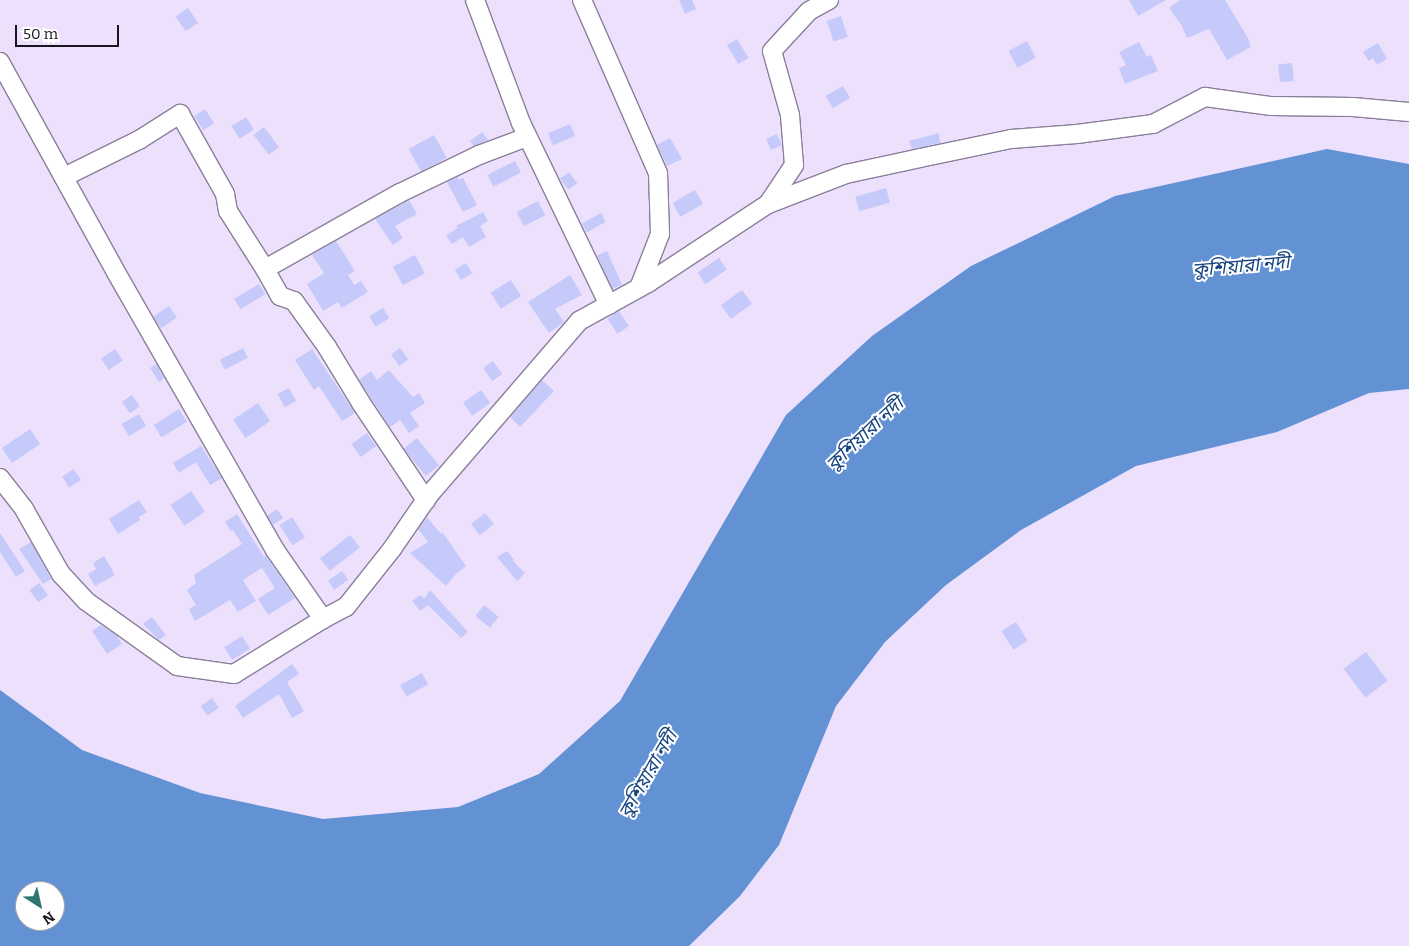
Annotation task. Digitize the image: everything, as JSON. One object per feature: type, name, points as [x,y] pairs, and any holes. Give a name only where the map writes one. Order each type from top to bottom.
[{"type":"street","points":[[475,0],[527,137],[608,305]]},
{"type":"street","points":[[582,0],[658,173],[660,234],[639,288]]},
{"type":"street","points":[[768,204],[794,165],[790,115],[772,51],[809,11],[829,0]]},
{"type":"street","points":[[0,62],[275,550],[323,619]]},
{"type":"street","points":[[0,478],[24,509],[61,574],[86,601],[176,666],[234,674],[323,619],[346,607],[392,549],[426,500],[579,321],[639,288],[768,204],[846,174],[920,158],[1012,139],[1077,134],[1153,124],[1205,97],[1271,106],[1353,107],[1409,112]]},
{"type":"street","points":[[64,177],[139,140],[180,114],[225,194],[228,211],[280,296],[294,301],[328,347],[361,402],[426,500]]},
{"type":"street","points":[[265,269],[400,193],[479,155],[527,137]]},
{"type":"water","name":"কুশিয়ারা নদী","points":[[1327,149],[1409,164],[1409,389],[1369,393],[1277,432],[1136,466],[1021,530],[946,585],[885,642],[836,706],[779,845],[740,896],[689,946],[0,946],[0,690],[82,750],[200,793],[323,819],[458,807],[539,774],[620,701],[786,415],[872,336],[971,266],[1115,196]]},
{"type":"building","points":[[679,0],[692,0],[696,9],[685,14]]},
{"type":"building","points":[[1129,0],[1166,0],[1138,16]]},
{"type":"building","points":[[1180,0],[1225,0],[1248,38],[1251,47],[1227,60],[1209,29],[1187,38],[1182,26],[1169,8]]},
{"type":"building","points":[[188,8],[198,23],[186,31],[176,16]]},
{"type":"building","points":[[841,16],[848,37],[834,42],[827,21]]},
{"type":"building","points":[[737,39],[749,58],[738,64],[727,45]]},
{"type":"building","points":[[1027,41],[1036,58],[1017,68],[1008,51]]},
{"type":"building","points":[[1139,42],[1147,57],[1151,55],[1158,71],[1125,84],[1119,68],[1126,65],[1119,52]]},
{"type":"building","points":[[1378,43],[1387,59],[1377,65],[1373,58],[1369,61],[1363,52]]},
{"type":"building","points":[[1292,63],[1294,81],[1280,82],[1278,64]]},
{"type":"building","points":[[843,86],[850,98],[833,108],[826,96]]},
{"type":"building","points":[[205,109],[214,123],[203,130],[194,116]]},
{"type":"building","points":[[246,117],[254,130],[240,139],[232,126]]},
{"type":"building","points":[[570,124],[575,136],[553,145],[548,133]]},
{"type":"building","points":[[264,127],[279,147],[269,155],[254,135]]},
{"type":"building","points":[[482,132],[488,140],[474,146],[470,141]]},
{"type":"building","points":[[939,133],[940,143],[912,149],[909,141]]},
{"type":"building","points":[[777,134],[782,145],[771,150],[766,139]]},
{"type":"building","points":[[434,135],[447,158],[421,172],[409,149]]},
{"type":"building","points":[[670,138],[682,159],[667,166],[657,145]]},
{"type":"building","points":[[515,161],[521,173],[493,187],[487,175]]},
{"type":"building","points":[[569,172],[577,183],[568,190],[560,178]]},
{"type":"building","points":[[458,177],[459,180],[463,178],[477,205],[463,212],[447,182]]},
{"type":"building","points":[[886,188],[890,202],[859,211],[855,197]]},
{"type":"building","points":[[695,190],[703,204],[680,217],[672,203]]},
{"type":"building","points":[[409,200],[417,214],[395,226],[403,238],[393,245],[375,219]]},
{"type":"building","points":[[538,201],[545,215],[524,226],[517,212]]},
{"type":"building","points":[[483,212],[488,221],[480,226],[486,237],[469,247],[463,237],[452,244],[446,235],[458,228],[456,226]]},
{"type":"building","points":[[601,213],[606,222],[587,232],[582,224]]},
{"type":"building","points":[[336,241],[355,271],[348,275],[354,285],[361,281],[368,292],[342,308],[338,302],[323,311],[307,284],[324,273],[312,255]]},
{"type":"building","points":[[607,251],[622,285],[612,289],[597,255]]},
{"type":"building","points":[[415,255],[425,274],[403,285],[393,267]]},
{"type":"building","points":[[719,258],[727,270],[705,284],[697,273]]},
{"type":"building","points":[[466,263],[472,273],[461,280],[455,270]]},
{"type":"building","points":[[570,275],[582,295],[555,309],[564,322],[549,333],[528,302]]},
{"type":"building","points":[[511,280],[521,296],[501,309],[491,293]]},
{"type":"building","points":[[259,284],[265,294],[240,309],[234,299]]},
{"type":"building","points":[[742,290],[752,304],[731,319],[721,305]]},
{"type":"building","points":[[169,306],[177,318],[161,328],[153,317]]},
{"type":"building","points":[[383,308],[389,318],[375,327],[369,316]]},
{"type":"building","points":[[619,311],[629,326],[617,334],[607,319]]},
{"type":"building","points":[[243,348],[248,358],[225,370],[220,360]]},
{"type":"building","points":[[400,348],[408,359],[399,366],[391,354]]},
{"type":"building","points":[[115,349],[123,361],[109,370],[101,359]]},
{"type":"building","points":[[312,349],[355,413],[342,421],[319,386],[314,390],[295,360]]},
{"type":"building","points":[[493,361],[502,374],[492,381],[483,368]]},
{"type":"building","points":[[156,364],[164,378],[159,382],[150,368]]},
{"type":"building","points":[[389,370],[413,397],[419,393],[425,403],[410,413],[419,426],[409,433],[400,420],[390,427],[359,380],[371,371],[377,380]]},
{"type":"building","points":[[542,380],[554,391],[520,427],[510,417]]},
{"type":"building","points":[[289,388],[296,401],[285,407],[278,394]]},
{"type":"building","points":[[481,390],[490,403],[472,416],[463,403]]},
{"type":"building","points":[[132,395],[140,407],[130,413],[122,402]]},
{"type":"building","points":[[258,403],[270,421],[245,438],[233,420]]},
{"type":"building","points":[[179,409],[187,422],[162,438],[154,425]]},
{"type":"building","points":[[139,414],[146,426],[129,436],[122,424]]},
{"type":"building","points":[[30,429],[40,444],[12,463],[2,448]]},
{"type":"building","points":[[367,433],[376,446],[361,457],[351,444]]},
{"type":"building","points":[[417,438],[439,465],[426,476],[404,449]]},
{"type":"building","points":[[201,446],[222,478],[210,485],[196,462],[179,473],[173,463]]},
{"type":"building","points":[[74,469],[81,480],[69,487],[62,476]]},
{"type":"building","points":[[191,491],[205,512],[184,526],[170,505]]},
{"type":"building","points":[[139,500],[147,512],[139,517],[140,520],[118,534],[109,519]]},
{"type":"building","points":[[277,509],[283,518],[273,525],[267,516]]},
{"type":"building","points":[[485,513],[494,524],[480,535],[471,524]]},
{"type":"building","points":[[237,514],[264,557],[266,556],[295,598],[268,615],[258,599],[275,588],[262,568],[243,580],[256,601],[238,612],[230,600],[195,621],[189,609],[196,605],[187,590],[196,583],[194,575],[242,544],[225,522]]},
{"type":"building","points":[[292,517],[305,537],[292,545],[279,525]]},
{"type":"building","points":[[427,517],[441,534],[443,533],[466,566],[446,586],[410,553],[428,542],[418,529]]},
{"type":"building","points":[[0,533],[25,571],[16,577],[0,552]]},
{"type":"building","points":[[350,535],[360,548],[330,571],[320,558]]},
{"type":"building","points":[[31,542],[51,579],[43,584],[19,549]]},
{"type":"building","points":[[507,551],[513,561],[525,573],[517,581],[497,557]]},
{"type":"building","points":[[104,556],[115,575],[95,586],[88,574],[96,569],[93,563]]},
{"type":"building","points":[[342,571],[348,580],[334,590],[328,581]]},
{"type":"building","points":[[39,583],[48,595],[38,602],[29,590]]},
{"type":"building","points":[[430,590],[468,632],[461,638],[428,605],[420,611],[412,601],[421,595],[424,599]]},
{"type":"building","points":[[484,605],[499,617],[490,628],[475,616]]},
{"type":"building","points":[[152,617],[166,635],[159,640],[143,624]]},
{"type":"building","points":[[1016,622],[1028,641],[1013,650],[1002,631]]},
{"type":"building","points":[[101,625],[117,636],[122,644],[107,654],[92,631]]},
{"type":"building","points":[[242,636],[250,649],[232,660],[224,647]]},
{"type":"building","points":[[1366,652],[1388,681],[1365,698],[1344,669]]},
{"type":"building","points":[[292,664],[299,674],[287,682],[304,711],[292,718],[279,694],[243,718],[235,706]]},
{"type":"building","points":[[422,673],[428,684],[406,696],[400,685]]},
{"type":"building","points":[[212,698],[219,708],[207,716],[201,706]]}]
